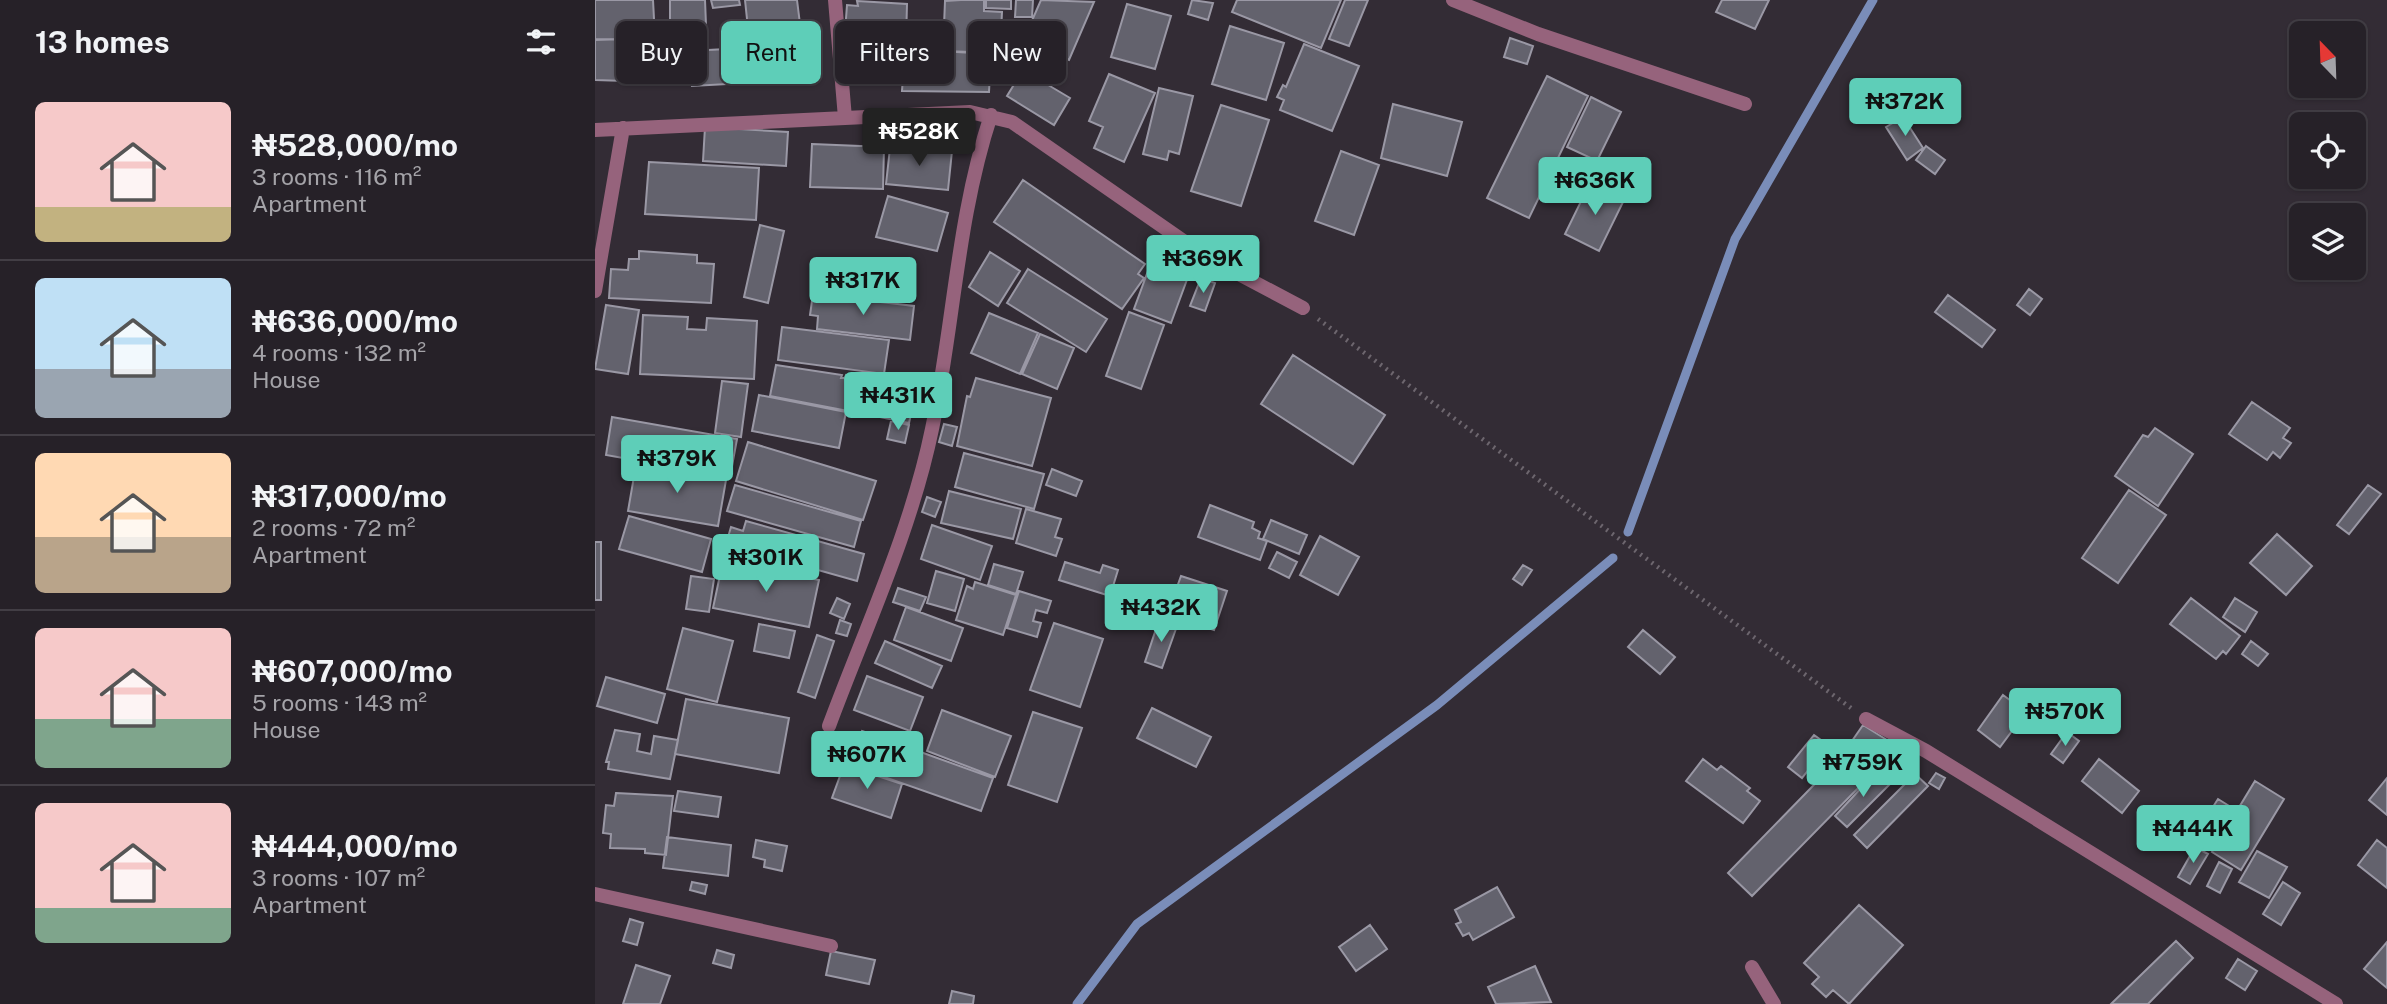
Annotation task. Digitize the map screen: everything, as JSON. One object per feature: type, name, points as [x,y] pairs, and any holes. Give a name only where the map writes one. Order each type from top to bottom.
[{"type":"street","points":[[835,0],[845,118]]},
{"type":"street","points":[[1453,0],[1538,34],[1745,104]]},
{"type":"street","points":[[595,130],[970,112],[991,115],[1012,122],[1205,256],[1303,308]]},
{"type":"street","points":[[829,726],[916,493],[932,428],[969,185],[991,115]]},
{"type":"street","points":[[595,291],[623,128]]},
{"type":"street","points":[[1866,719],[1926,751],[2336,1004]]},
{"type":"street","points":[[595,894],[831,946]]},
{"type":"street","points":[[1752,967],[1774,1004]]},
{"type":"path","points":[[1303,308],[1866,719]]},
{"type":"building","points":[[595,0],[653,0],[654,21],[616,21],[616,39],[595,40]]},
{"type":"building","points":[[670,0],[705,0],[706,21],[670,21]]},
{"type":"building","points":[[711,0],[739,0],[740,5],[713,8]]},
{"type":"building","points":[[745,0],[797,0],[800,21],[747,21]]},
{"type":"building","points":[[984,0],[984,11],[1002,12],[1002,21],[968,21],[968,52],[954,51],[954,21],[944,21],[945,1]]},
{"type":"building","points":[[986,0],[1011,0],[1011,9],[986,8]]},
{"type":"building","points":[[1016,0],[1033,0],[1032,17],[1015,17]]},
{"type":"building","points":[[1041,0],[1094,2],[1069,60],[1066,59],[1066,21],[1032,21]]},
{"type":"building","points":[[1192,0],[1213,3],[1208,20],[1188,14]]},
{"type":"building","points":[[1237,0],[1341,0],[1321,48],[1232,12]]},
{"type":"building","points":[[1345,0],[1368,0],[1349,46],[1329,39]]},
{"type":"building","points":[[1722,0],[1769,0],[1755,29],[1716,12]]},
{"type":"building","points":[[857,1],[907,4],[907,21],[846,21],[847,5],[858,6]]},
{"type":"building","points":[[1127,4],[1171,16],[1155,69],[1111,57]]},
{"type":"building","points":[[1230,26],[1284,43],[1266,100],[1212,84]]},
{"type":"building","points":[[1510,38],[1533,46],[1527,64],[1504,57]]},
{"type":"building","points":[[595,39],[616,39],[616,81],[595,80]]},
{"type":"building","points":[[1304,44],[1359,66],[1332,131],[1280,110],[1284,100],[1277,97],[1283,85],[1286,87]]},
{"type":"building","points":[[721,49],[721,84],[728,84],[692,86],[707,84],[707,50]]},
{"type":"building","points":[[954,52],[968,53],[968,84],[989,84],[989,92],[902,91],[902,84],[954,84]]},
{"type":"building","points":[[1109,74],[1155,93],[1124,162],[1094,148],[1103,127],[1089,121]]},
{"type":"building","points":[[1547,76],[1588,96],[1529,218],[1487,198]]},
{"type":"building","points":[[1014,84],[1046,84],[1070,98],[1054,125],[1007,96]]},
{"type":"building","points":[[1159,88],[1193,96],[1179,154],[1169,151],[1167,160],[1143,154]]},
{"type":"building","points":[[1591,97],[1621,112],[1597,161],[1567,147]]},
{"type":"building","points":[[1393,104],[1462,122],[1447,176],[1381,158]]},
{"type":"building","points":[[1221,105],[1269,120],[1241,206],[1191,191]]},
{"type":"building","points":[[1903,117],[1923,148],[1907,160],[1886,127]]},
{"type":"building","points":[[880,120],[925,128],[921,150],[876,143]]},
{"type":"building","points":[[705,127],[788,132],[786,166],[703,161]]},
{"type":"building","points":[[812,144],[884,147],[883,189],[810,187]]},
{"type":"building","points":[[1926,146],[1945,160],[1935,174],[1916,160]]},
{"type":"building","points":[[890,148],[952,151],[948,190],[886,184]]},
{"type":"building","points":[[1341,151],[1379,165],[1354,235],[1315,221]]},
{"type":"building","points":[[649,162],[759,168],[756,220],[645,214]]},
{"type":"building","points":[[1023,180],[1145,264],[1138,274],[1144,278],[1122,309],[994,222]]},
{"type":"building","points":[[1606,186],[1618,192],[1615,196],[1624,200],[1599,251],[1565,234],[1588,187],[1603,194]]},
{"type":"building","points":[[888,196],[948,213],[937,251],[876,237]]},
{"type":"building","points":[[760,225],[784,231],[768,303],[744,297]]},
{"type":"building","points":[[639,251],[697,255],[697,263],[714,264],[711,303],[609,298],[611,269],[628,270],[629,259],[639,259]]},
{"type":"building","points":[[990,252],[1020,271],[998,306],[969,287]]},
{"type":"building","points":[[1155,252],[1192,266],[1171,323],[1134,309]]},
{"type":"building","points":[[1028,269],[1107,319],[1086,352],[1007,303]]},
{"type":"building","points":[[1201,278],[1215,283],[1205,311],[1190,306]]},
{"type":"building","points":[[2029,289],[2042,299],[2030,315],[2017,305]]},
{"type":"building","points":[[813,294],[914,306],[910,340],[817,329],[818,316],[810,315]]},
{"type":"building","points":[[1948,295],[1995,330],[1982,347],[1935,312]]},
{"type":"building","points":[[606,305],[639,310],[628,374],[595,369]]},
{"type":"building","points":[[1129,312],[1164,325],[1141,389],[1106,376]]},
{"type":"building","points":[[989,313],[1038,333],[1020,374],[971,353]]},
{"type":"building","points":[[643,315],[688,317],[687,329],[706,330],[707,318],[757,321],[754,379],[640,374]]},
{"type":"building","points":[[782,327],[889,340],[884,374],[778,360]]},
{"type":"building","points":[[1040,334],[1074,348],[1057,389],[1022,374]]},
{"type":"building","points":[[1293,355],[1385,415],[1353,464],[1261,404]]},
{"type":"building","points":[[776,365],[842,375],[841,378],[846,375],[880,385],[874,416],[770,396]]},
{"type":"building","points":[[976,378],[1051,398],[1032,466],[957,446],[967,396],[970,397]]},
{"type":"building","points":[[722,381],[748,384],[741,437],[715,433]]},
{"type":"building","points":[[888,394],[895,396],[893,403],[901,405],[902,398],[914,401],[909,423],[875,416],[879,400],[886,402]]},
{"type":"building","points":[[759,395],[846,412],[839,448],[752,431]]},
{"type":"building","points":[[2252,402],[2290,428],[2283,438],[2291,443],[2280,458],[2273,452],[2267,460],[2229,434]]},
{"type":"building","points":[[612,417],[737,439],[730,477],[606,455]]},
{"type":"building","points":[[891,421],[909,425],[905,443],[887,439]]},
{"type":"building","points":[[944,424],[957,427],[952,446],[939,442]]},
{"type":"building","points":[[2155,428],[2193,454],[2158,506],[2115,476],[2143,435],[2148,437]]},
{"type":"building","points":[[748,442],[876,481],[863,520],[736,481]]},
{"type":"building","points":[[964,453],[1044,474],[1034,509],[955,487]]},
{"type":"building","points":[[636,465],[726,480],[718,526],[628,511]]},
{"type":"building","points":[[1052,469],[1082,481],[1076,496],[1046,485]]},
{"type":"building","points":[[735,485],[861,521],[854,547],[727,511]]},
{"type":"building","points":[[2368,485],[2381,494],[2349,534],[2337,525]]},
{"type":"building","points":[[2129,490],[2166,515],[2118,583],[2082,558]]},
{"type":"building","points":[[949,491],[1021,509],[1013,539],[941,523]]},
{"type":"building","points":[[927,497],[941,502],[935,517],[922,512]]},
{"type":"building","points":[[1210,505],[1254,522],[1252,528],[1260,532],[1258,538],[1267,541],[1260,560],[1198,537]]},
{"type":"building","points":[[1026,509],[1061,519],[1055,537],[1062,539],[1056,556],[1016,543]]},
{"type":"building","points":[[629,516],[711,539],[702,572],[619,549]]},
{"type":"building","points":[[1271,520],[1307,535],[1299,554],[1263,539]]},
{"type":"building","points":[[746,521],[864,554],[857,581],[726,544],[731,527],[743,531]]},
{"type":"building","points":[[932,525],[992,546],[980,580],[921,559]]},
{"type":"building","points":[[2277,534],[2312,566],[2286,595],[2250,563]]},
{"type":"building","points":[[1320,536],[1359,557],[1338,595],[1300,575]]},
{"type":"building","points":[[595,542],[601,542],[601,600],[595,600]]},
{"type":"building","points":[[1277,552],[1297,562],[1289,578],[1269,568]]},
{"type":"building","points":[[723,561],[819,580],[809,627],[713,608]]},
{"type":"building","points":[[1065,562],[1100,573],[1103,565],[1118,570],[1110,596],[1059,580]]},
{"type":"building","points":[[994,564],[1023,572],[1016,594],[988,585]]},
{"type":"building","points":[[1523,565],[1532,570],[1522,585],[1513,579]]},
{"type":"building","points":[[936,571],[964,579],[955,611],[927,603]]},
{"type":"building","points":[[691,576],[714,579],[709,612],[686,609]]},
{"type":"building","points":[[1181,576],[1227,591],[1214,630],[1167,615]]},
{"type":"building","points":[[975,582],[1016,595],[1003,635],[956,620],[967,586],[973,589]]},
{"type":"building","points":[[898,588],[926,597],[920,611],[893,602]]},
{"type":"building","points":[[1019,591],[1051,601],[1047,613],[1036,610],[1033,621],[1041,623],[1037,637],[1007,628]]},
{"type":"building","points":[[837,598],[850,604],[844,619],[830,613]]},
{"type":"building","points":[[2191,598],[2240,636],[2226,654],[2223,651],[2216,659],[2170,624]]},
{"type":"building","points":[[2235,598],[2257,612],[2245,632],[2223,617]]},
{"type":"building","points":[[906,607],[963,628],[951,661],[894,640]]},
{"type":"building","points":[[840,620],[851,624],[847,636],[836,633]]},
{"type":"building","points":[[1159,620],[1177,626],[1162,668],[1145,662]]},
{"type":"building","points":[[1054,623],[1103,639],[1080,707],[1030,690]]},
{"type":"building","points":[[759,624],[795,631],[789,658],[754,651]]},
{"type":"building","points":[[683,628],[733,641],[717,702],[667,689]]},
{"type":"building","points":[[1643,630],[1675,657],[1660,674],[1628,647]]},
{"type":"building","points":[[817,635],[834,641],[815,698],[798,692]]},
{"type":"building","points":[[885,641],[942,666],[932,688],[875,663]]},
{"type":"building","points":[[2251,641],[2268,654],[2258,666],[2242,654]]},
{"type":"building","points":[[867,676],[923,697],[910,731],[854,710]]},
{"type":"building","points":[[606,677],[665,694],[657,723],[597,706]]},
{"type":"building","points":[[2003,695],[2026,712],[2000,747],[1978,730]]},
{"type":"building","points":[[686,699],[789,718],[779,773],[675,754]]},
{"type":"building","points":[[1152,708],[1211,737],[1196,767],[1137,738]]},
{"type":"building","points":[[942,710],[1011,736],[995,777],[927,751]]},
{"type":"building","points":[[1033,712],[1082,728],[1057,802],[1008,785]]},
{"type":"building","points":[[1863,725],[1914,757],[1903,774],[1852,741]]},
{"type":"building","points":[[615,730],[640,734],[637,751],[651,754],[654,736],[678,740],[670,779],[608,769],[609,762],[606,762]]},
{"type":"building","points":[[862,731],[993,778],[981,811],[850,765]]},
{"type":"building","points":[[2067,732],[2079,741],[2063,763],[2051,754]]},
{"type":"building","points":[[1814,735],[1828,745],[1802,778],[1788,767]]},
{"type":"building","points":[[1844,754],[1868,778],[1752,896],[1728,873]]},
{"type":"building","points":[[1703,759],[1717,770],[1721,766],[1750,788],[1747,791],[1760,801],[1743,823],[1686,781]]},
{"type":"building","points":[[2099,759],[2139,791],[2122,813],[2082,781]]},
{"type":"building","points":[[844,765],[902,784],[891,818],[832,798]]},
{"type":"building","points":[[1878,770],[1891,783],[1847,827],[1835,816]]},
{"type":"building","points":[[1936,773],[1945,778],[1939,789],[1929,783]]},
{"type":"building","points":[[1915,774],[1928,786],[1867,848],[1854,835]]},
{"type":"building","points":[[2387,778],[2387,815],[2369,800]]},
{"type":"building","points":[[2255,781],[2284,799],[2241,870],[2212,852]]},
{"type":"building","points":[[678,791],[721,797],[718,817],[674,811]]},
{"type":"building","points":[[616,793],[673,796],[666,855],[645,853],[645,849],[610,848],[611,834],[603,833],[606,805],[614,806]]},
{"type":"building","points":[[2218,799],[2234,809],[2208,850],[2192,840]]},
{"type":"building","points":[[667,837],[731,845],[728,876],[663,868]]},
{"type":"building","points":[[756,840],[787,846],[782,871],[764,867],[765,860],[753,857]]},
{"type":"building","points":[[2377,840],[2387,848],[2387,888],[2358,865]]},
{"type":"building","points":[[2195,847],[2208,854],[2190,884],[2178,877]]},
{"type":"building","points":[[2257,851],[2287,867],[2269,898],[2239,882]]},
{"type":"building","points":[[2219,862],[2232,869],[2220,893],[2207,886]]},
{"type":"building","points":[[692,882],[707,885],[705,894],[690,890]]},
{"type":"building","points":[[2283,882],[2300,893],[2281,925],[2263,914]]},
{"type":"building","points":[[1497,887],[1514,917],[1473,940],[1469,933],[1463,936],[1456,924],[1461,922],[1455,910]]},
{"type":"building","points":[[1859,905],[1903,945],[1849,1004],[1833,990],[1826,997],[1812,984],[1819,977],[1804,963]]},
{"type":"building","points":[[630,919],[643,923],[637,945],[623,941]]},
{"type":"building","points":[[1370,925],[1387,949],[1356,971],[1339,947]]},
{"type":"building","points":[[2176,941],[2193,958],[2148,1004],[2111,1004]]},
{"type":"building","points":[[2387,942],[2387,988],[2364,969]]},
{"type":"building","points":[[717,950],[734,955],[731,968],[713,963]]},
{"type":"building","points":[[831,951],[875,960],[869,984],[826,975]]},
{"type":"building","points":[[2238,959],[2257,971],[2245,990],[2226,978]]},
{"type":"building","points":[[636,965],[670,976],[660,1004],[623,1004]]},
{"type":"building","points":[[1535,966],[1551,1002],[1496,1004],[1488,987]]},
{"type":"building","points":[[952,991],[974,996],[973,1004],[949,1004]]},
{"type":"waterway","points":[[1628,532],[1735,239],[1873,0]]},
{"type":"waterway","points":[[1077,1004],[1137,924],[1437,705],[1613,558]]}]
